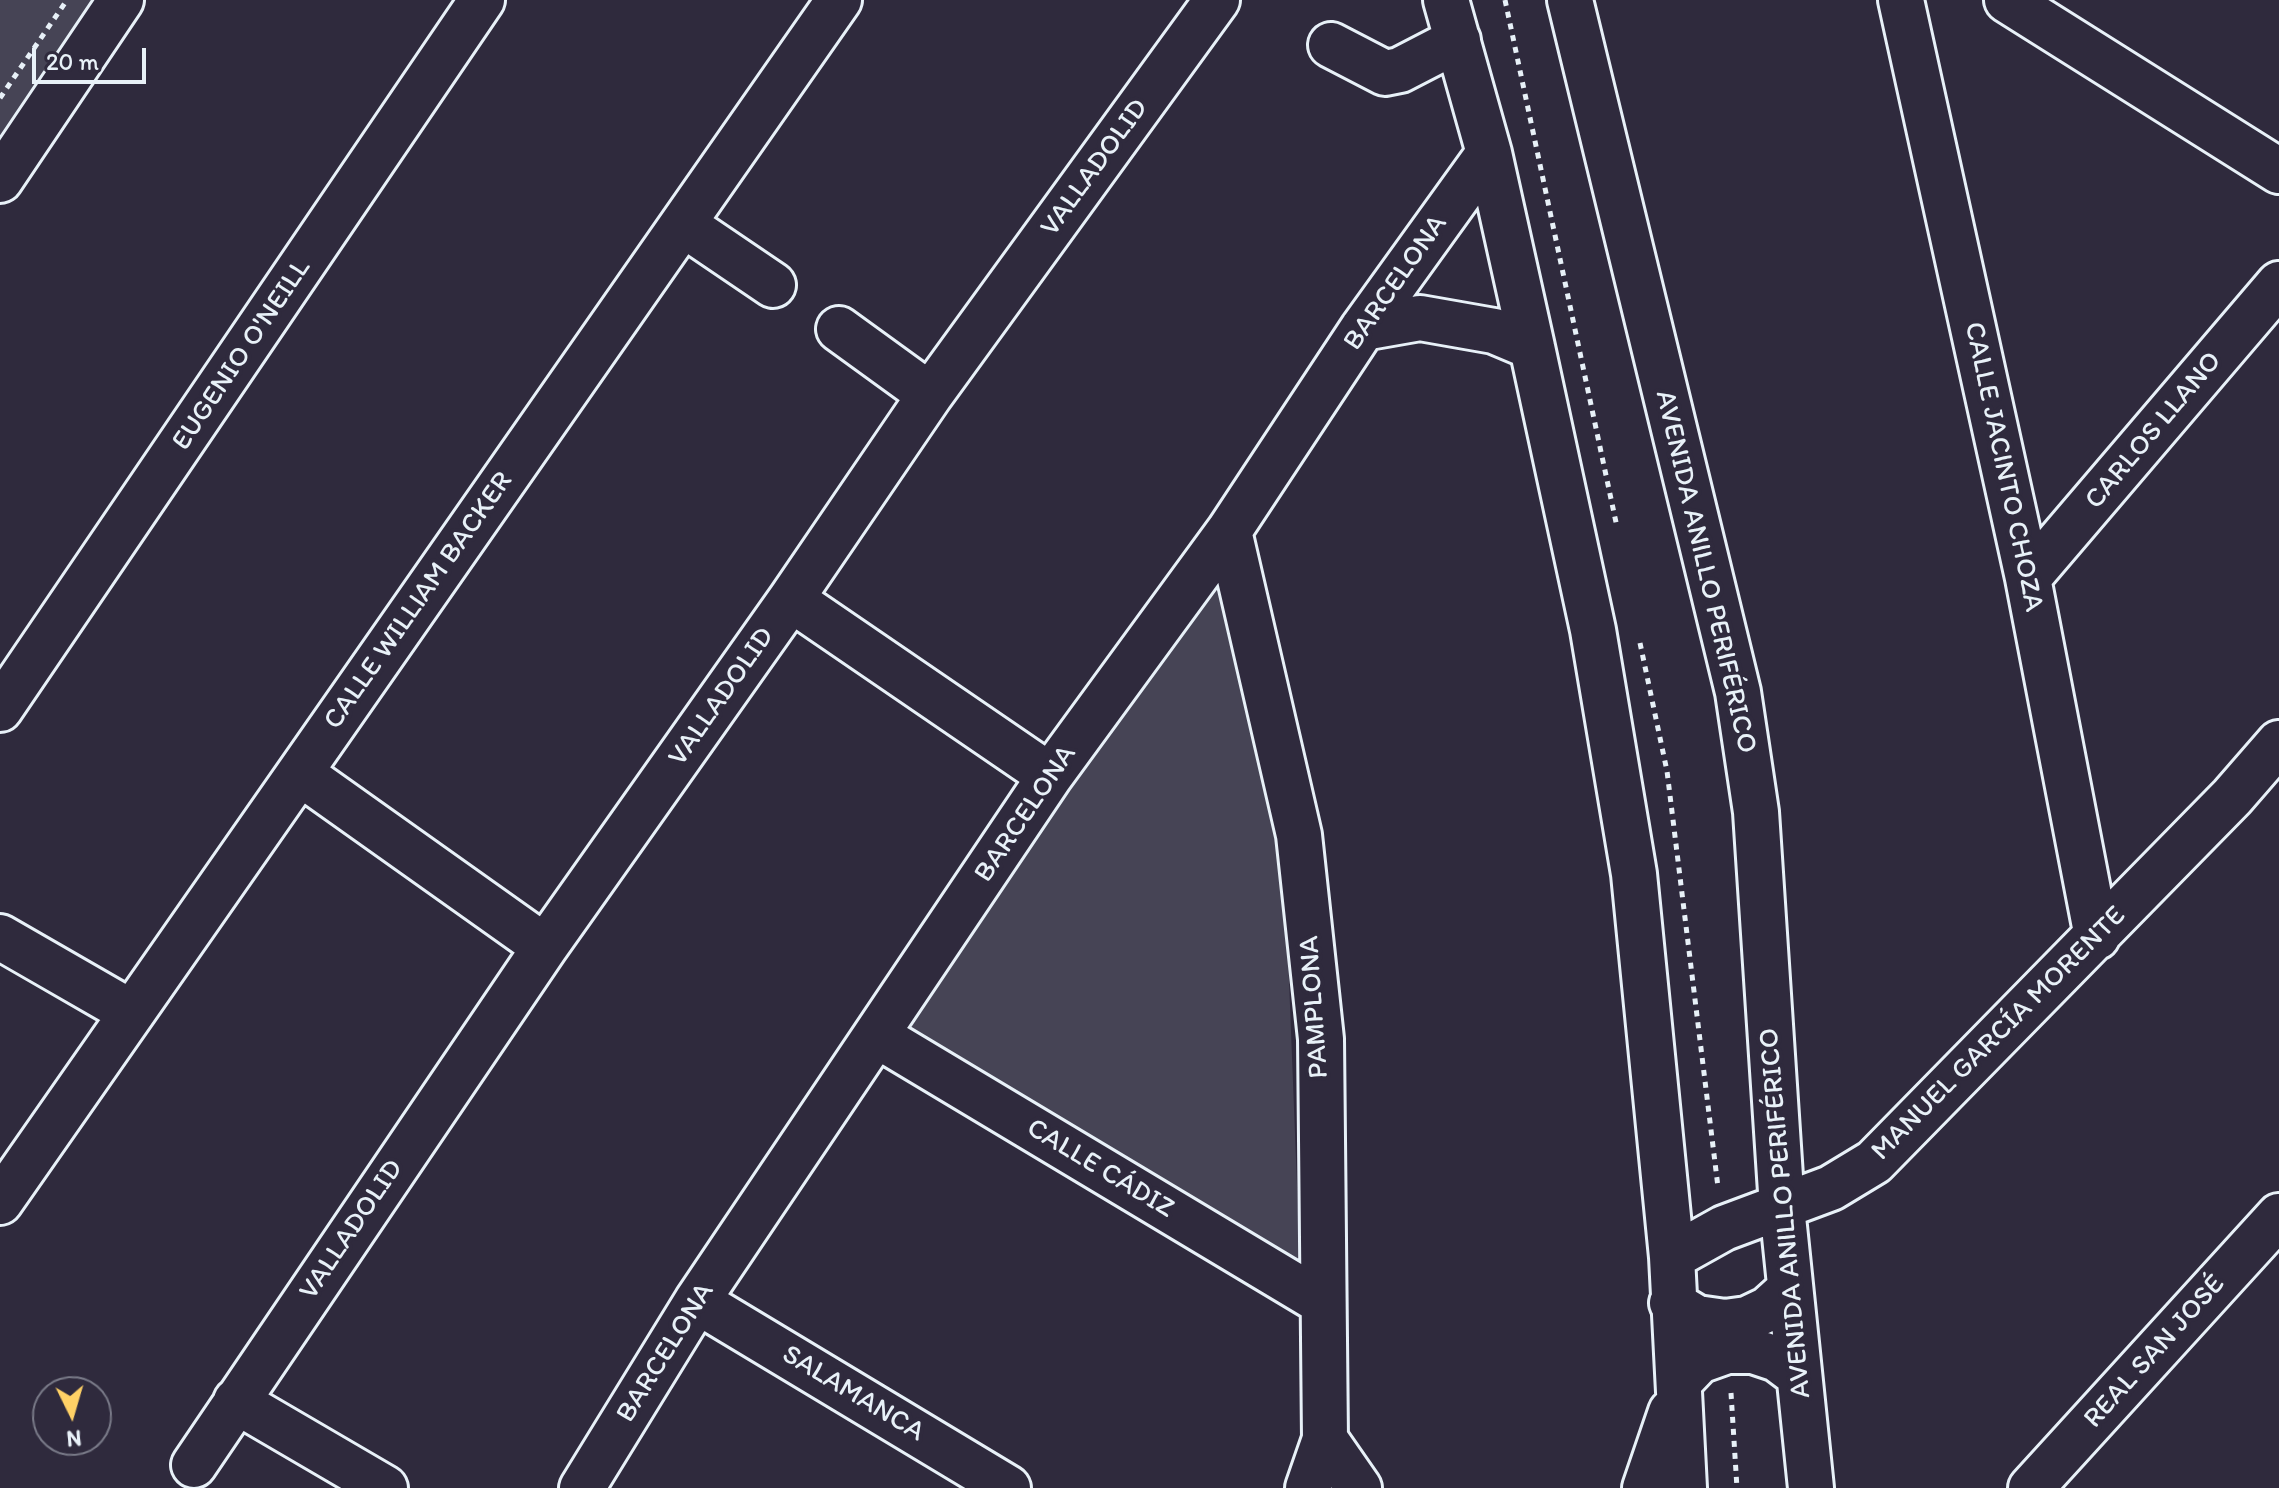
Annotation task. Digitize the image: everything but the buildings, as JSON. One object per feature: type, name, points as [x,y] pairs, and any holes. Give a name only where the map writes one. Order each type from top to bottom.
[{"type":"street","points":[[0,180],[121,0]]},
{"type":"street","name":"EUGENIO O'NEILL","points":[[0,709],[482,0]]},
{"type":"street","name":"CALLE WILLIAM BACKER","points":[[0,1202],[839,0]]},
{"type":"street","name":"VALLADOLID","points":[[194,1465],[545,947],[791,599],[930,395],[1217,0]]},
{"type":"street","name":"AVENIDA ANILLO PERIFÉRICO","points":[[1570,0],[1738,692],[1756,812],[1782,1207],[1811,1488]]},
{"type":"street","name":"CALLE JACINTO CHOZA","points":[[1901,0],[2028,578],[2097,937]]},
{"type":"street","points":[[2007,0],[2279,171]]},
{"type":"street","points":[[1331,45],[1385,73],[1400,70],[1452,20],[1489,153],[1593,630],[1634,874],[1672,1257],[1684,1488]]},
{"type":"street","name":"BARCELONA","points":[[582,1488],[697,1301],[1050,776],[1229,531],[1363,328],[1489,153]]},
{"type":"street","points":[[683,224],[773,285]]},
{"type":"street","name":"CARLOS LLANO","points":[[2028,578],[2279,284]]},
{"type":"street","points":[[1363,328],[1420,318],[1494,331],[1532,347]]},
{"type":"street","points":[[839,329],[930,395]]},
{"type":"street","name":"PAMPLONA","points":[[1229,531],[1299,835],[1321,1039],[1325,1439],[1308,1488]]},
{"type":"street","points":[[791,599],[1050,776]]},
{"type":"street","name":"MANUEL GARCÍA MORENTE","points":[[1672,1257],[1724,1228],[1831,1188],[1874,1162],[2097,937],[2279,743]]},
{"type":"street","points":[[300,773],[545,947]]},
{"type":"street","points":[[0,937],[132,1013]]},
{"type":"street","name":"CALLE CÁDIZ","points":[[878,1036],[1322,1302]]},
{"type":"street","name":"REAL SAN JOSÉ","points":[[2031,1488],[2279,1216]]},
{"type":"street","points":[[1672,1303],[1697,1318],[1725,1322],[1747,1319],[1768,1309],[1789,1290]]},
{"type":"street","name":"SALAMANCA","points":[[697,1301],[1008,1488]]},
{"type":"street","points":[[1645,1488],[1679,1385],[1699,1361],[1727,1351],[1753,1351],[1777,1359],[1797,1374]]},
{"type":"street","points":[[236,1401],[385,1488]]},
{"type":"street","points":[[1325,1439],[1359,1488]]},
{"type":"path","points":[[0,98],[67,0]]},
{"type":"shaded area","points":[[0,0],[94,0],[0,137]]},
{"type":"shaded area","points":[[1216,575],[1284,852],[1300,1262],[904,1032]]}]
